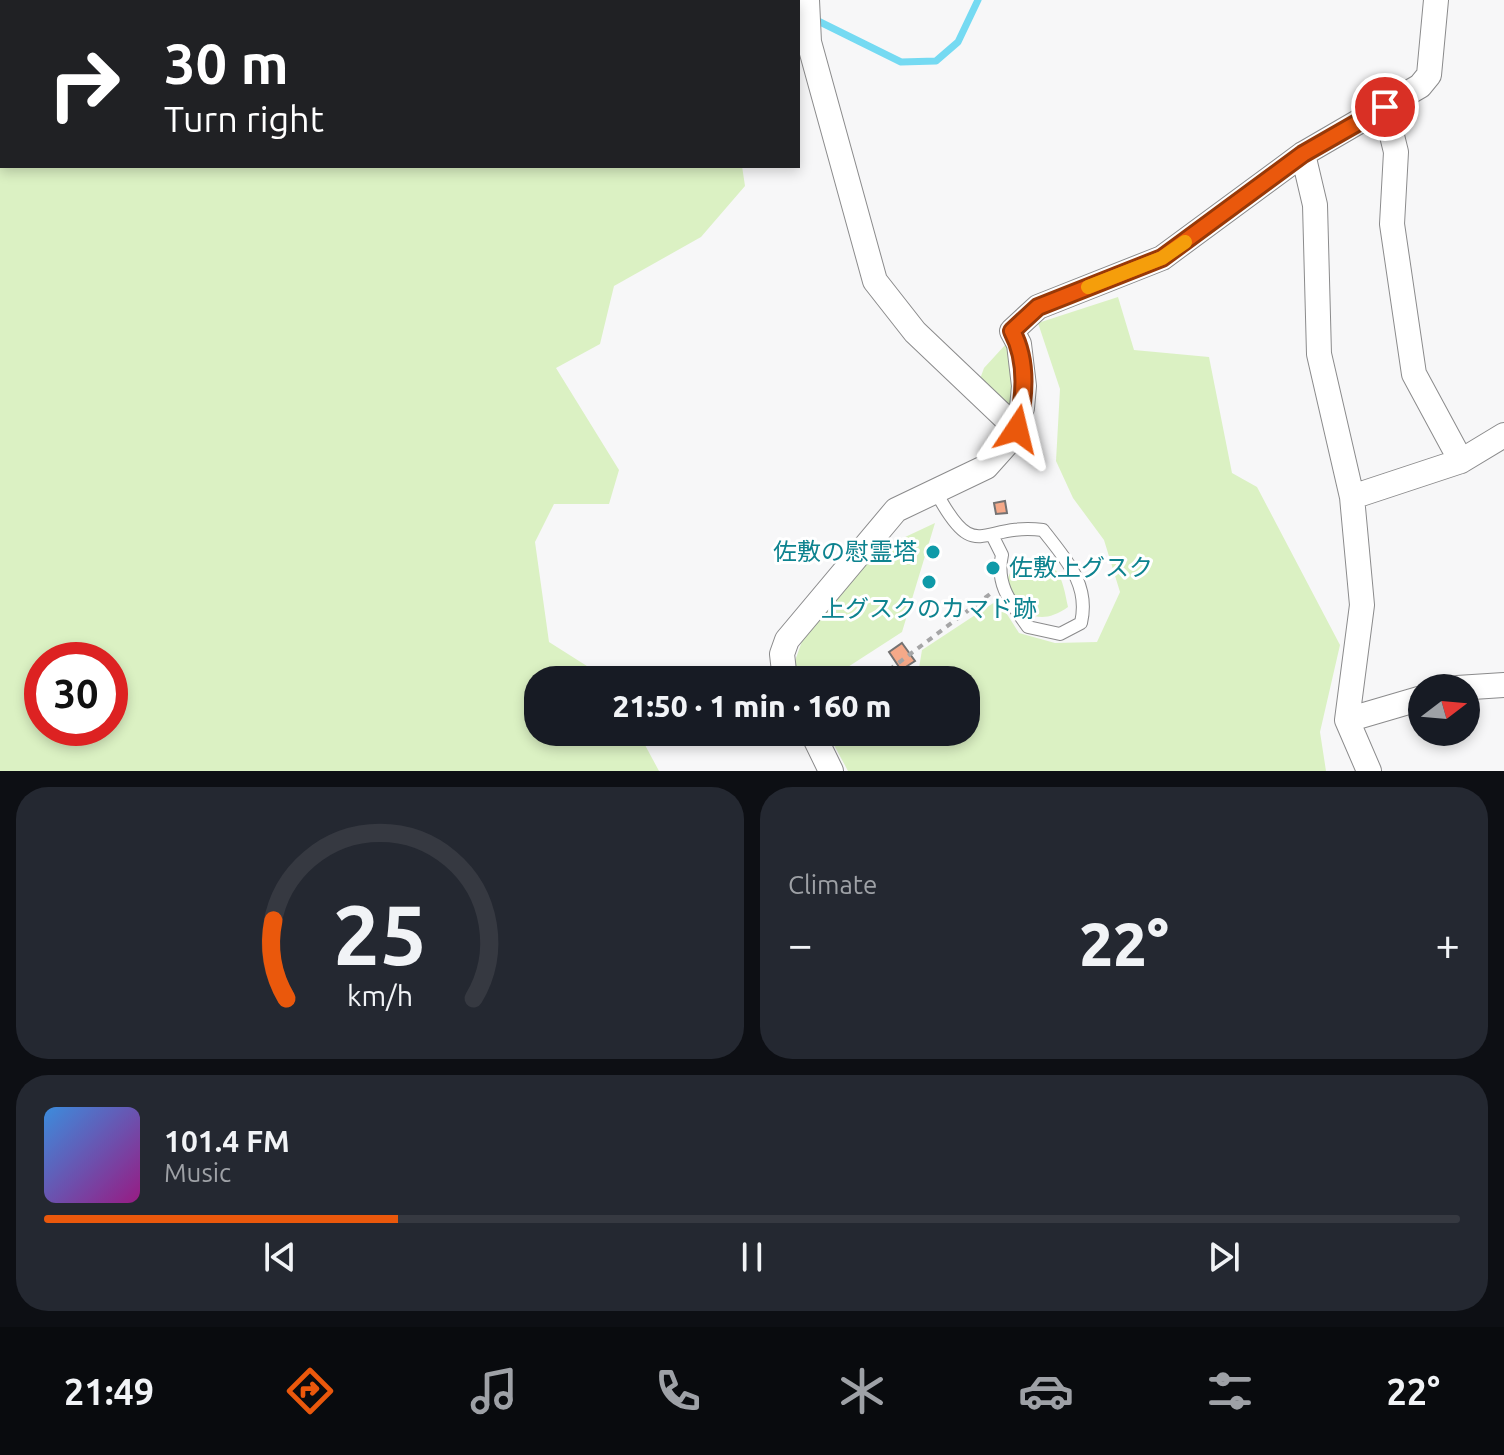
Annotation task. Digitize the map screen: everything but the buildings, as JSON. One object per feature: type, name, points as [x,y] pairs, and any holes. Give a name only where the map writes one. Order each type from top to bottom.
[{"type":"street","points":[[807,0],[808,32],[875,281],[915,332],[1017,429]]},
{"type":"street","points":[[783,666],[782,654],[795,629],[896,510],[986,467],[1017,429],[1024,386],[1019,344],[1012,331],[1038,307],[1162,258],[1303,154],[1420,86],[1429,75],[1436,0]]},
{"type":"street","points":[[1385,107],[1396,152],[1392,224],[1414,374],[1461,461]]},
{"type":"street","points":[[1303,154],[1315,205],[1319,354],[1352,497],[1362,605],[1347,720],[1369,771]]},
{"type":"street","points":[[1352,497],[1461,461],[1504,435]]},
{"type":"street","points":[[1480,687],[1504,685]]},
{"type":"street","points":[[1347,720],[1408,702]]},
{"type":"street","points":[[819,746],[831,771]]},
{"type":"lane","points":[[936,492],[949,518],[968,537],[982,539],[992,535],[1015,527],[1043,530],[1078,582],[1086,601],[1081,623],[1060,634],[1028,627],[1002,586],[998,572],[1002,555],[992,535]]},
{"type":"path","points":[[894,666],[1002,586]]},
{"type":"green space","points":[[0,168],[742,168],[745,186],[701,237],[614,286],[600,344],[556,368],[619,470],[609,504],[554,504],[535,542],[549,642],[587,666],[524,666],[524,746],[646,746],[659,771],[0,771]]},
{"type":"green space","points":[[1118,297],[1134,350],[1209,357],[1232,473],[1257,487],[1340,645],[1320,732],[1326,771],[848,771],[835,746],[980,746],[980,666],[919,666],[922,650],[998,600],[1019,633],[1055,643],[1097,642],[1120,592],[1104,540],[1073,498],[1056,461],[1060,389],[1038,323]]},
{"type":"green space","points":[[1006,344],[1016,373],[1012,409],[980,379],[984,368]]},
{"type":"green space","points":[[935,523],[902,632],[849,666],[793,666],[805,633],[869,554]]},
{"type":"green space","points":[[1023,558],[1044,561],[1057,571],[1068,607],[1039,617],[1017,603],[1006,583],[1012,568]]},
{"type":"waterway","points":[[738,0],[766,0]]},
{"type":"waterway","points":[[814,19],[901,62],[936,61],[958,42],[978,0]]},
{"type":"slow traffic","points":[[1088,287],[1162,258],[1185,242]]},
{"type":"place","name":"佐敷の慰霊塔","points":[[933,552]]},
{"type":"place","name":"佐敷上グスク","points":[[993,568]]},
{"type":"place","name":"上グスクのカマド跡","points":[[929,582]]},
{"type":"route","points":[[1017,429],[1024,386],[1019,344],[1012,331],[1038,307],[1162,258],[1303,154],[1385,107]]}]
